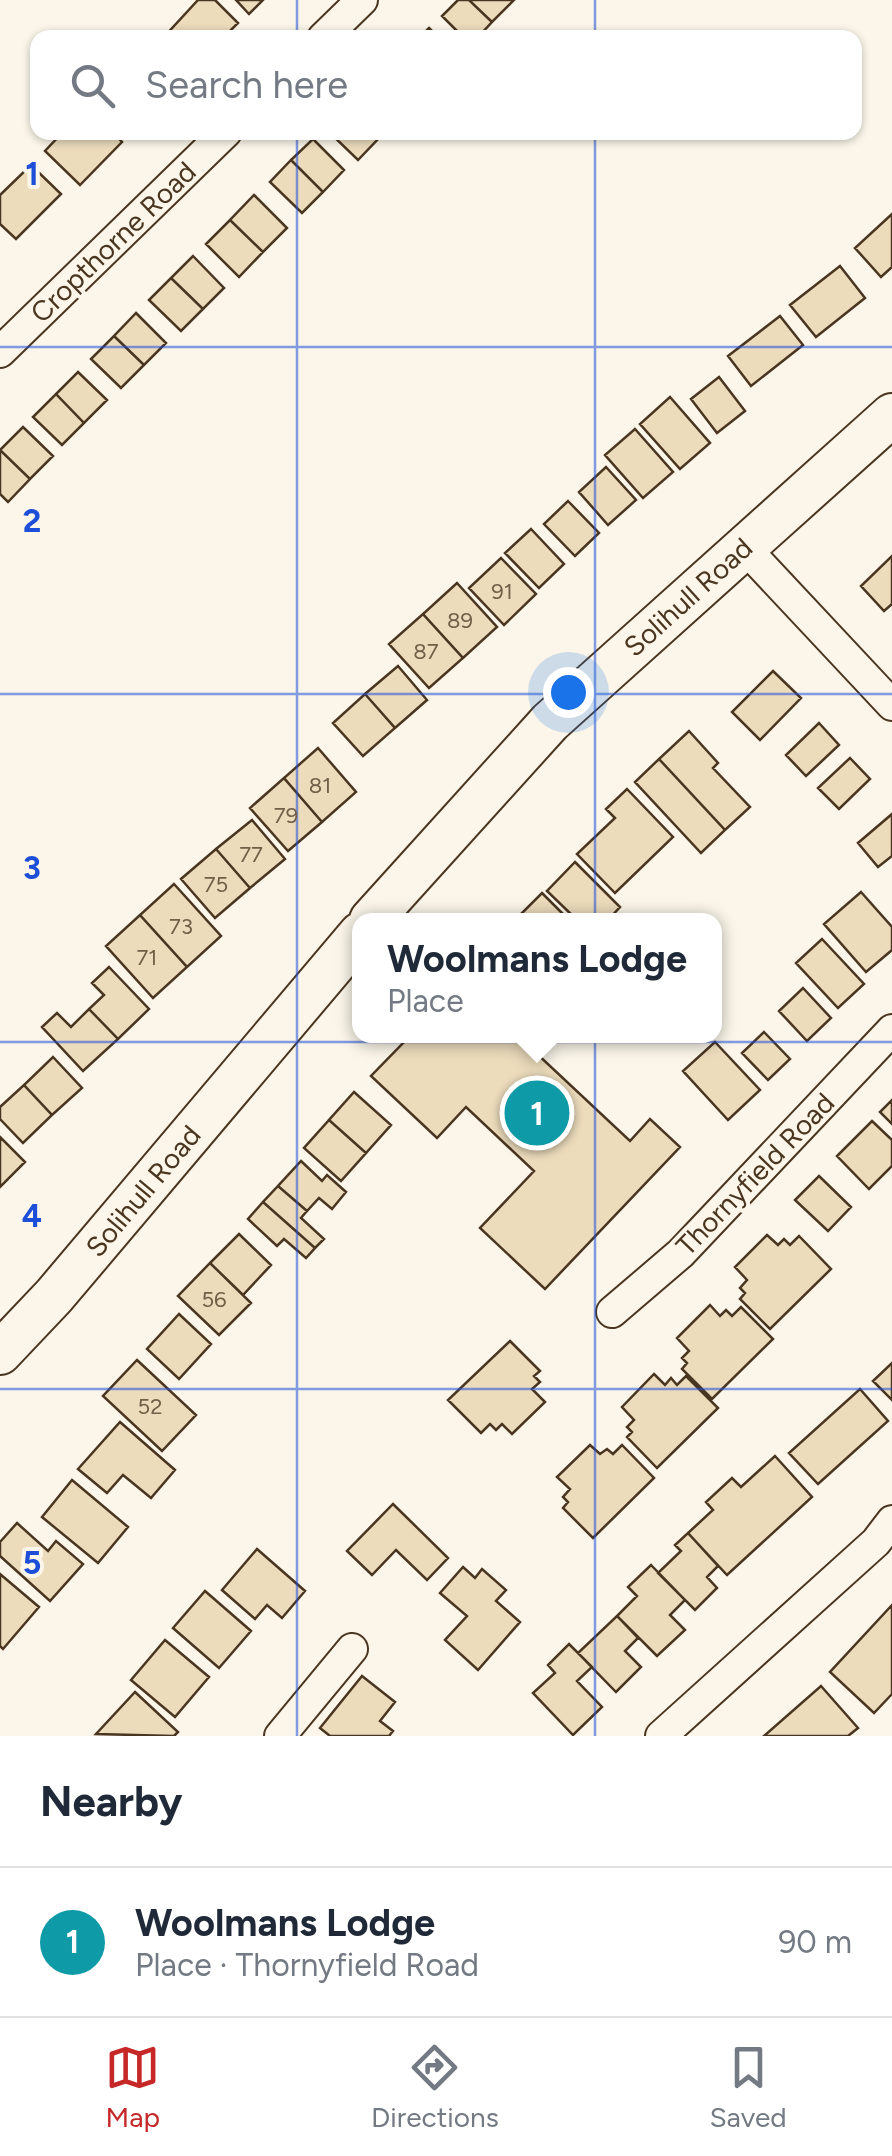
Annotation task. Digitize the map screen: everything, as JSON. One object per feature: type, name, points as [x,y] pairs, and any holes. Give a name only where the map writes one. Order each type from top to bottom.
[{"type":"street","points":[[331,30],[362,0]]},
{"type":"street","name":"Cropthorne Road","points":[[0,352],[218,140]]},
{"type":"street","name":"Solihull Road","points":[[376,913],[550,722],[892,414]]},
{"type":"street","points":[[744,548],[892,705]]},
{"type":"street","name":"Solihull Road","points":[[0,1353],[54,1296],[352,943]]},
{"type":"street","name":"Thornyfield Road","points":[[612,1312],[681,1253],[892,1030]]},
{"type":"street","points":[[661,1736],[887,1531]]},
{"type":"street","points":[[280,1736],[352,1649]]},
{"type":"building","points":[[198,0],[215,0],[238,23],[231,30],[170,30]]},
{"type":"building","points":[[236,0],[263,0],[249,14]]},
{"type":"building","points":[[458,0],[469,0],[492,22],[484,30],[456,30],[442,16]]},
{"type":"building","points":[[469,0],[514,0],[492,22]]},
{"type":"building","points":[[55,140],[122,142],[80,185],[45,151]]},
{"type":"building","points":[[314,140],[344,170],[323,192],[291,160]]},
{"type":"building","points":[[337,140],[377,140],[358,160]]},
{"type":"building","points":[[291,160],[323,192],[302,213],[270,182]]},
{"type":"building","points":[[31,165],[61,194],[16,239],[0,224],[0,195]]},
{"type":"building","points":[[254,195],[287,228],[263,252],[230,220]]},
{"type":"building","points":[[892,214],[892,267],[881,277],[855,248]]},
{"type":"building","points":[[230,220],[263,252],[239,277],[206,244]]},
{"type":"building","points":[[193,256],[224,288],[203,309],[171,278]]},
{"type":"building","points":[[840,266],[865,298],[816,337],[790,305]]},
{"type":"building","points":[[171,278],[203,309],[181,331],[149,300]]},
{"type":"building","points":[[136,313],[166,343],[144,365],[114,336]]},
{"type":"building","points":[[780,316],[803,345],[751,386],[728,356]]},
{"type":"building","points":[[114,336],[144,365],[121,388],[91,359]]},
{"type":"building","points":[[78,372],[107,400],[84,423],[56,394]]},
{"type":"building","points":[[719,377],[745,411],[717,433],[691,399]]},
{"type":"building","points":[[56,394],[84,423],[62,445],[33,417]]},
{"type":"building","points":[[670,397],[710,443],[680,469],[640,424]]},
{"type":"building","points":[[23,427],[53,456],[30,479],[0,450]]},
{"type":"building","points":[[635,429],[673,472],[643,498],[605,455]]},
{"type":"building","points":[[0,450],[30,479],[8,502],[0,494]]},
{"type":"building","points":[[606,467],[636,500],[608,525],[579,492]]},
{"type":"building","points":[[568,501],[599,533],[575,556],[544,524]]},
{"type":"building","points":[[531,529],[564,564],[539,588],[505,553]]},
{"type":"building","points":[[892,556],[892,604],[884,611],[861,586]]},
{"type":"building","points":[[501,558],[536,594],[504,625],[469,588]]},
{"type":"building","points":[[457,583],[497,627],[463,658],[423,614]]},
{"type":"building","points":[[423,614],[463,658],[429,688],[389,644]]},
{"type":"building","points":[[398,666],[427,700],[395,728],[365,694]]},
{"type":"building","points":[[773,671],[801,698],[760,740],[732,712]]},
{"type":"building","points":[[365,694],[395,728],[363,756],[333,723]]},
{"type":"building","points":[[819,723],[839,745],[806,776],[786,755]]},
{"type":"building","points":[[689,731],[718,763],[713,768],[750,807],[725,830],[659,759]]},
{"type":"building","points":[[318,748],[356,792],[322,822],[284,778]]},
{"type":"building","points":[[850,758],[870,779],[839,809],[818,788]]},
{"type":"building","points":[[659,759],[725,830],[701,853],[635,782]]},
{"type":"building","points":[[284,778],[322,822],[288,851],[250,808]]},
{"type":"building","points":[[627,789],[673,837],[615,893],[577,854],[615,818],[606,809]]},
{"type":"building","points":[[892,814],[892,856],[878,867],[858,843]]},
{"type":"building","points":[[252,820],[285,859],[250,888],[216,849]]},
{"type":"building","points":[[216,849],[250,888],[215,918],[181,879]]},
{"type":"building","points":[[575,862],[620,907],[614,913],[570,913],[547,891]]},
{"type":"building","points":[[174,884],[221,936],[187,967],[140,915]]},
{"type":"building","points":[[861,892],[892,927],[892,950],[866,972],[824,924]]},
{"type":"building","points":[[542,893],[562,913],[522,913]]},
{"type":"building","points":[[140,915],[187,967],[153,998],[106,946]]},
{"type":"building","points":[[822,939],[864,984],[838,1008],[796,963]]},
{"type":"building","points":[[109,967],[149,1009],[118,1039],[89,1009],[104,995],[92,983]]},
{"type":"building","points":[[803,988],[831,1018],[807,1041],[779,1011]]},
{"type":"building","points":[[89,1009],[118,1039],[83,1071],[42,1027],[57,1013],[71,1027]]},
{"type":"building","points":[[764,1032],[790,1059],[768,1080],[742,1053]]},
{"type":"building","points":[[403,1043],[525,1043],[630,1141],[650,1119],[680,1147],[545,1289],[480,1228],[534,1171],[466,1107],[437,1138],[371,1076]]},
{"type":"building","points":[[716,1043],[760,1090],[728,1120],[683,1071]]},
{"type":"building","points":[[53,1057],[82,1088],[52,1115],[24,1085]]},
{"type":"building","points":[[24,1085],[52,1115],[23,1143],[0,1119],[0,1107]]},
{"type":"building","points":[[354,1092],[391,1125],[366,1153],[329,1120]]},
{"type":"building","points":[[892,1100],[892,1124],[880,1112]]},
{"type":"building","points":[[329,1120],[366,1153],[341,1181],[304,1148]]},
{"type":"building","points":[[872,1121],[892,1140],[892,1166],[869,1189],[837,1156]]},
{"type":"building","points":[[0,1137],[25,1162],[0,1187]]},
{"type":"building","points":[[301,1161],[322,1181],[327,1175],[346,1192],[332,1209],[319,1198],[307,1211],[278,1186]]},
{"type":"building","points":[[819,1176],[851,1207],[828,1231],[795,1200]]},
{"type":"building","points":[[278,1186],[307,1211],[301,1218],[324,1239],[315,1248],[263,1202]]},
{"type":"building","points":[[263,1202],[315,1248],[306,1258],[284,1239],[277,1246],[248,1219]]},
{"type":"building","points":[[239,1234],[271,1265],[243,1295],[210,1263]]},
{"type":"building","points":[[767,1235],[778,1245],[784,1239],[790,1245],[799,1236],[831,1269],[770,1329],[740,1299],[745,1293],[740,1288],[747,1280],[735,1267]]},
{"type":"building","points":[[210,1263],[251,1303],[219,1335],[178,1296]]},
{"type":"building","points":[[710,1305],[720,1316],[726,1310],[732,1316],[741,1307],[773,1339],[712,1399],[682,1369],[687,1363],[682,1358],[689,1351],[677,1338]]},
{"type":"building","points":[[179,1314],[211,1344],[179,1379],[147,1349]]},
{"type":"building","points":[[510,1341],[540,1371],[534,1376],[540,1382],[532,1389],[545,1402],[512,1434],[502,1424],[496,1430],[490,1424],[481,1433],[448,1400]]},
{"type":"building","points":[[137,1360],[196,1415],[162,1451],[103,1396]]},
{"type":"building","points":[[892,1363],[892,1400],[873,1381]]},
{"type":"building","points":[[654,1374],[665,1385],[671,1378],[677,1385],[686,1376],[718,1408],[657,1468],[627,1437],[632,1432],[627,1427],[634,1420],[622,1407]]},
{"type":"building","points":[[860,1389],[888,1421],[818,1484],[789,1453]]},
{"type":"building","points":[[120,1422],[175,1470],[151,1498],[123,1475],[107,1493],[78,1469]]},
{"type":"building","points":[[590,1445],[600,1454],[607,1449],[613,1454],[622,1445],[654,1478],[593,1538],[563,1508],[568,1502],[563,1497],[570,1489],[557,1477]]},
{"type":"building","points":[[775,1456],[812,1497],[727,1575],[688,1533],[713,1510],[706,1502],[732,1478],[741,1487]]},
{"type":"building","points":[[72,1480],[128,1527],[98,1563],[42,1517]]},
{"type":"building","points":[[393,1504],[448,1558],[427,1580],[396,1550],[372,1575],[347,1551]]},
{"type":"building","points":[[17,1523],[48,1551],[56,1541],[83,1564],[50,1601],[0,1556],[0,1542]]},
{"type":"building","points":[[688,1533],[718,1566],[707,1577],[717,1588],[695,1610],[658,1573],[681,1551],[675,1545]]},
{"type":"building","points":[[257,1549],[305,1591],[282,1618],[267,1605],[255,1619],[222,1590]]},
{"type":"building","points":[[651,1565],[685,1600],[670,1615],[685,1630],[657,1656],[617,1616],[637,1596],[628,1587]]},
{"type":"building","points":[[463,1567],[475,1578],[482,1569],[506,1590],[496,1601],[520,1622],[478,1670],[445,1640],[467,1616],[440,1593]]},
{"type":"building","points":[[0,1574],[39,1607],[3,1649],[0,1646]]},
{"type":"building","points":[[205,1591],[251,1631],[219,1668],[173,1628]]},
{"type":"building","points":[[892,1605],[892,1694],[874,1713],[830,1672]]},
{"type":"building","points":[[617,1616],[638,1638],[625,1651],[641,1667],[616,1692],[578,1653]]},
{"type":"building","points":[[165,1640],[209,1677],[175,1717],[131,1680]]},
{"type":"building","points":[[569,1644],[592,1667],[577,1681],[602,1707],[573,1735],[533,1693],[555,1673],[548,1665]]},
{"type":"building","points":[[362,1676],[395,1702],[380,1721],[393,1731],[389,1736],[330,1736],[320,1728]]},
{"type":"building","points":[[821,1686],[858,1728],[848,1736],[764,1736]]},
{"type":"building","points":[[135,1692],[178,1732],[174,1736],[96,1734]]},
{"type":"place","name":"Woolmans Lodge","points":[[537,1113]]}]
